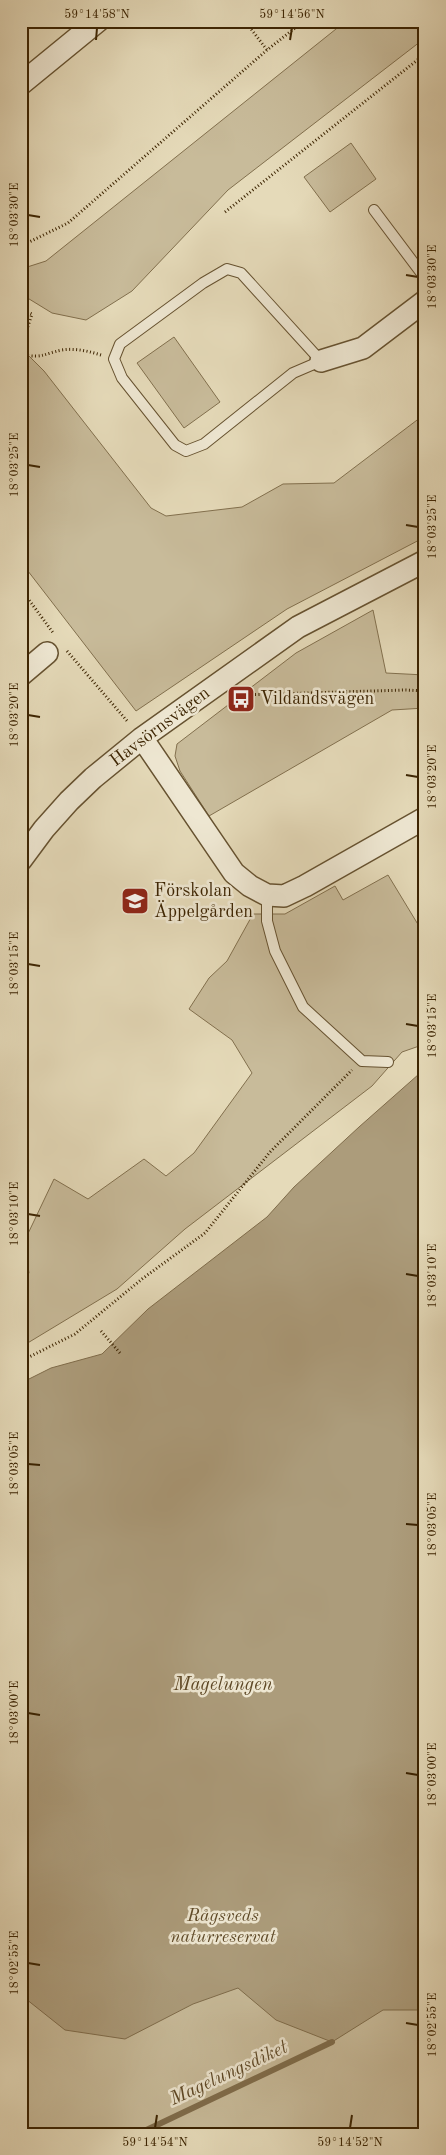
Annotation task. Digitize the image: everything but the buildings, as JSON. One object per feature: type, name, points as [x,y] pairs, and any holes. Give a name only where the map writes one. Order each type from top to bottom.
[{"type":"street","points":[[21,84],[98,21]]},
{"type":"street","points":[[321,361],[363,348],[425,301]]},
{"type":"street","name":"Havsörnsvägen","points":[[21,860],[44,829],[69,801],[93,778],[142,738],[298,628],[425,561]]},
{"type":"street","points":[[21,675],[57,648]]},
{"type":"street","points":[[142,738],[234,873],[250,886],[267,895],[284,896],[305,886],[425,818]]},
{"type":"lane","points":[[374,210],[425,278]]},
{"type":"lane","points":[[227,269],[241,272],[321,361],[293,373],[204,444],[186,452],[175,445],[122,378],[114,359],[120,344],[204,283],[227,269]]},
{"type":"lane","points":[[267,895],[267,921],[275,951],[302,1006],[362,1061],[388,1062]]},
{"type":"path","points":[[244,21],[267,50]]},
{"type":"path","points":[[21,246],[68,223],[267,50],[304,21]]},
{"type":"path","points":[[224,212],[425,54]]},
{"type":"path","points":[[21,309],[32,314],[23,341],[23,355],[40,358],[63,350],[84,350],[114,359]]},
{"type":"path","points":[[21,589],[57,648],[142,738]]},
{"type":"path","points":[[240,695],[425,691]]},
{"type":"path","points":[[21,1361],[75,1334],[142,1279],[205,1233],[270,1152],[332,1088],[362,1061]]},
{"type":"path","points":[[101,1331],[120,1353]]},
{"type":"green space","points":[[346,21],[425,21],[425,38],[228,190],[132,291],[86,320],[52,313],[21,294],[21,269],[46,261]]},
{"type":"green space","points":[[351,143],[376,179],[330,212],[304,177]]},
{"type":"green space","points":[[174,337],[220,402],[184,428],[137,363]]},
{"type":"green space","points":[[21,348],[44,371],[151,508],[166,516],[242,507],[283,484],[334,483],[425,414],[425,537],[287,609],[136,711],[21,562]]},
{"type":"green space","points":[[373,610],[386,673],[425,675],[425,708],[392,710],[209,816],[180,771],[175,756],[177,744],[296,653]]},
{"type":"green space","points":[[388,875],[425,936],[425,1044],[402,1052],[372,1086],[185,1229],[117,1289],[21,1347],[21,1283],[29,1273],[24,1242],[54,1179],[88,1199],[144,1159],[166,1176],[194,1153],[252,1073],[232,1040],[189,1009],[209,978],[227,961],[253,914],[285,914],[335,886],[343,900]]},
{"type":"green space","name":"Rågsveds naturreservat","points":[[21,1513],[425,1637],[425,2134],[21,2134]]},
{"type":"water","name":"Magelungen","points":[[425,1073],[425,2010],[383,2010],[332,2042],[276,2020],[238,1988],[193,2004],[125,2039],[65,2030],[21,1995],[21,1383],[51,1368],[102,1354],[148,1309],[267,1217],[294,1187],[359,1127],[419,1074]]},
{"type":"waterway","name":"Magelungsdiket","points":[[138,2134],[332,2042]]},
{"type":"place","name":"Vildandsvägen","points":[[241,699]]},
{"type":"place","name":"Förskolan Äppelgården","points":[[135,901]]}]
